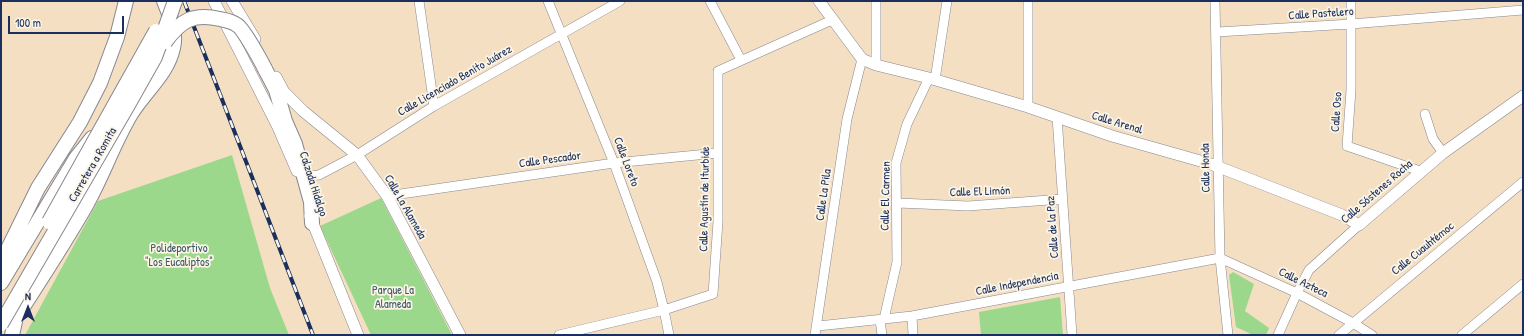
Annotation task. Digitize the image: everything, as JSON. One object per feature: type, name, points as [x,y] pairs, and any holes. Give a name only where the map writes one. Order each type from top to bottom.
[{"type":"main road","points":[[1,263],[38,188],[80,122],[100,83],[117,37],[126,1]]},
{"type":"main road","points":[[1,320],[11,320],[20,312],[85,208],[131,114],[170,61],[174,46],[174,36],[171,17],[164,1]]},
{"type":"main road","name":"Carretera a Romita","points":[[1,308],[158,27],[167,1]]},
{"type":"main road","name":"Carretera a Romita","points":[[1,324],[155,57],[175,1]]},
{"type":"main road","points":[[155,57],[177,27],[194,17],[206,16],[238,25],[267,66],[276,90],[285,121],[295,144],[311,202],[312,223]]},
{"type":"main road","points":[[12,335],[28,291],[103,161],[128,105]]},
{"type":"main road","points":[[1,283],[76,158],[90,140],[102,128]]},
{"type":"street","name":"Calzada Hidalgo","points":[[214,1],[278,127],[298,172],[303,199],[358,335]]},
{"type":"street","name":"Calle La Alameda","points":[[232,1],[267,66],[284,92],[303,111],[357,155],[387,196],[460,335]]},
{"type":"street","points":[[419,1],[434,106]]},
{"type":"street","name":"Calle Loreto","points":[[548,1],[614,163],[657,282],[669,335]]},
{"type":"street","name":"Calle Licenciado Benito Juárez","points":[[302,173],[310,176],[319,175],[357,155],[434,106],[620,1]]},
{"type":"street","points":[[710,1],[741,60]]},
{"type":"street","points":[[819,1],[862,59]]},
{"type":"street","points":[[876,1],[876,65]]},
{"type":"street","name":"Calle El Carmen","points":[[882,320],[897,262],[898,203],[896,163],[907,124],[932,79],[947,1]]},
{"type":"street","points":[[1028,1],[1028,107]]},
{"type":"street","name":"Calle Honda","points":[[1215,1],[1217,32],[1220,258],[1228,335]]},
{"type":"street","name":"Calle Oso","points":[[1351,1],[1351,90],[1347,146],[1420,171]]},
{"type":"street","name":"Calle Pastelero","points":[[1217,32],[1352,24],[1522,9]]},
{"type":"street","name":"Calle Agustín de Iturbide","points":[[560,335],[664,310],[713,294],[718,221],[718,71],[832,20]]},
{"type":"street","name":"Calle Arenal","points":[[862,59],[876,65],[932,79],[1028,107],[1112,136],[1211,164],[1342,214],[1359,225]]},
{"type":"street","name":"Calle La Pila","points":[[817,331],[847,119],[862,59]]},
{"type":"street","points":[[250,71],[255,63],[262,61],[267,66]]},
{"type":"street","name":"Calle Sóstenes Rocha","points":[[1278,335],[1309,270],[1420,171],[1523,96]]},
{"type":"street","points":[[1425,114],[1433,139],[1443,153]]},
{"type":"street","name":"Calle de la Paz","points":[[1057,118],[1070,286],[1072,335]]},
{"type":"street","name":"Calle Pescador","points":[[387,196],[614,163],[718,153]]},
{"type":"street","name":"Calle Cuauhtémoc","points":[[1339,335],[1523,182]]},
{"type":"street","name":"Calle El Limón","points":[[898,203],[968,206],[1063,199]]},
{"type":"street","name":"Calle Independencia","points":[[817,331],[912,316],[1220,258]]},
{"type":"street","name":"Calle Azteca","points":[[1220,258],[1297,293],[1372,335]]},
{"type":"street","points":[[1462,335],[1523,284]]},
{"type":"street","points":[[912,316],[913,335]]},
{"type":"street","points":[[882,320],[882,335]]},
{"type":"green space","name":"Polideportivo \"Los Eucaliptos\"","points":[[232,155],[270,288],[289,335],[25,335],[98,201]]},
{"type":"green space","name":"Parque La Alameda","points":[[381,198],[452,335],[371,335],[320,226]]},
{"type":"green space","points":[[1233,272],[1254,284],[1245,311],[1269,328],[1266,335],[1253,335],[1236,327],[1229,275]]},
{"type":"green space","points":[[1060,297],[1063,335],[981,335],[979,312]]},
{"type":"railway","points":[[184,1],[313,335]]}]
